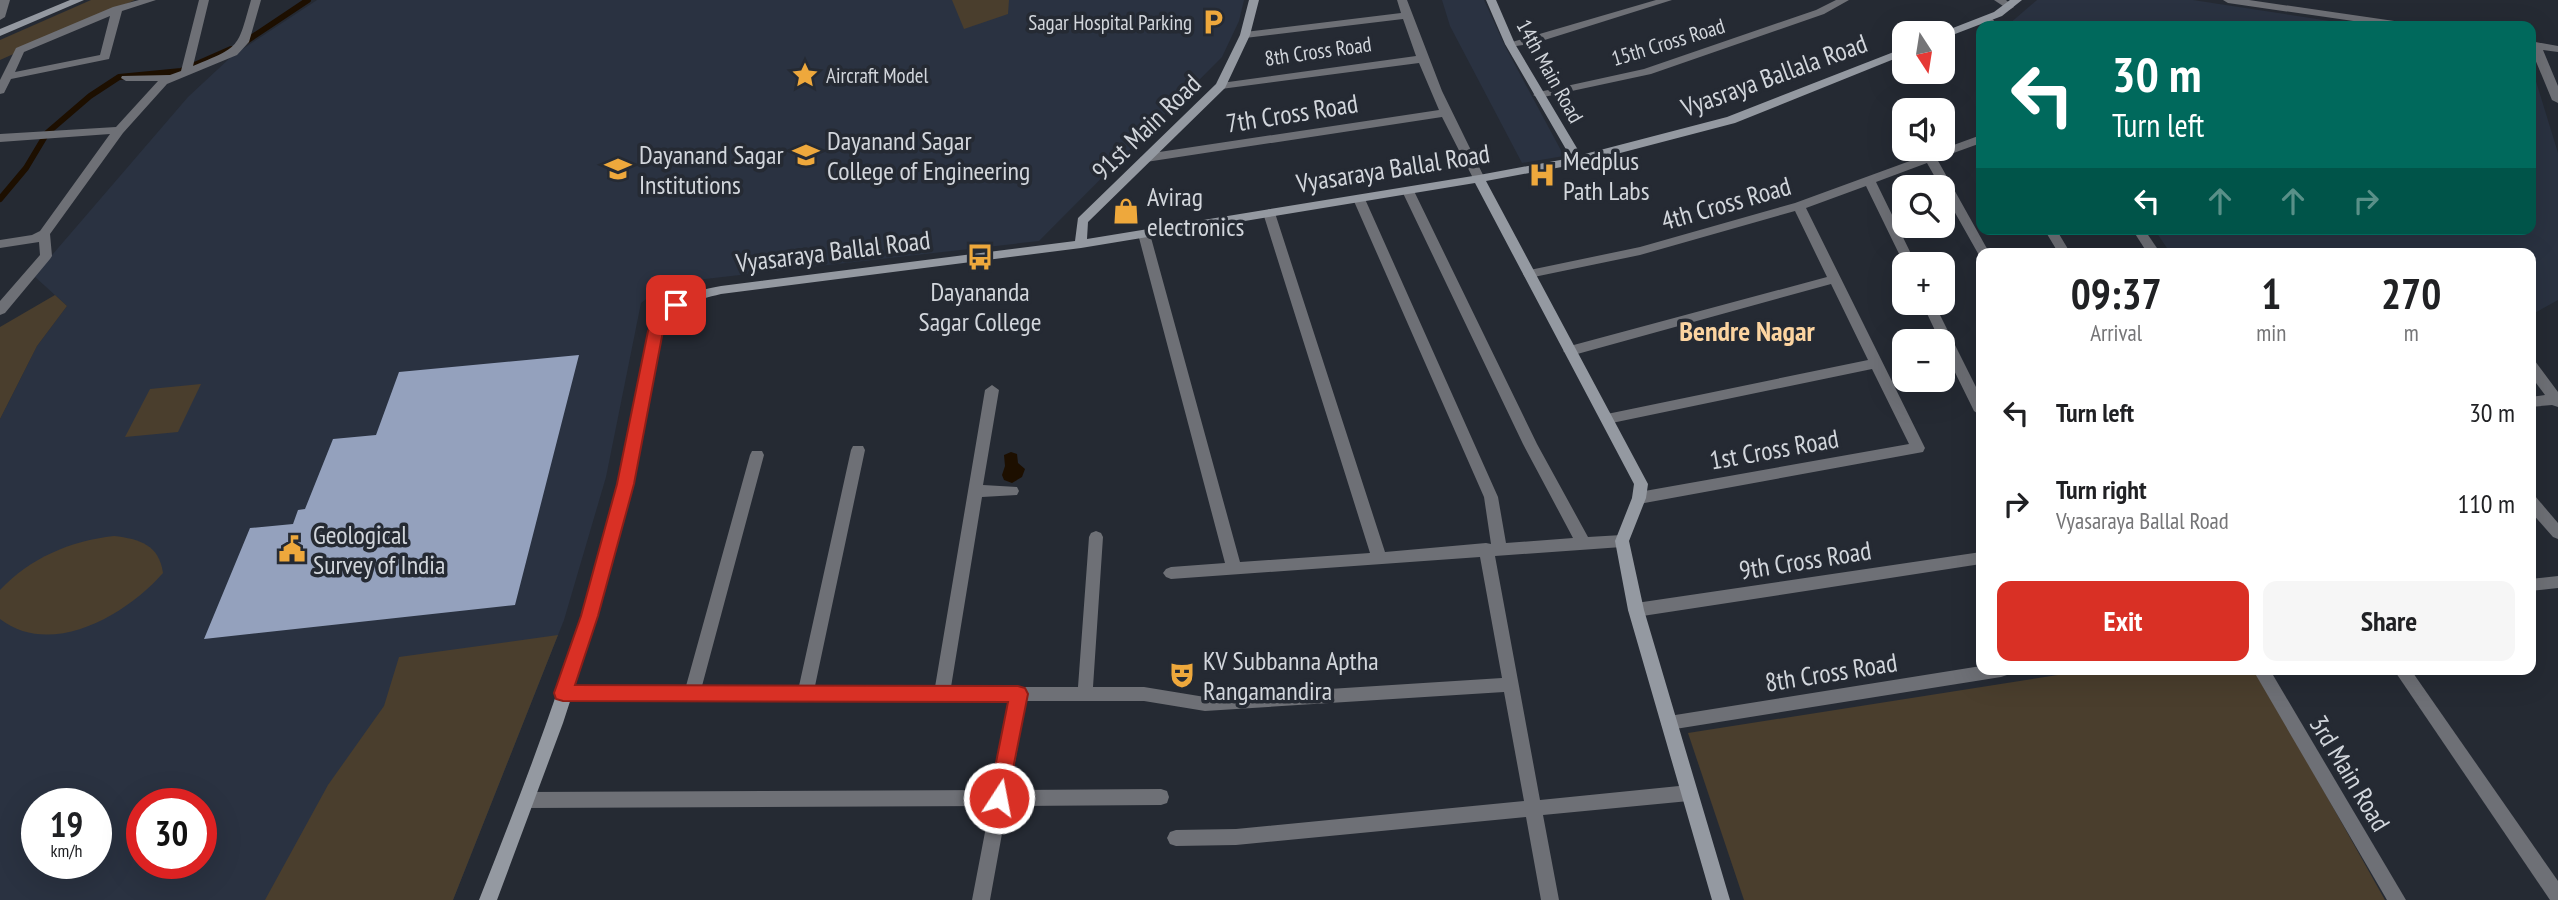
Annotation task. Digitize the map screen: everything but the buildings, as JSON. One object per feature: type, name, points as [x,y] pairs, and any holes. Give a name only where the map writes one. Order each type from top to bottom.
[{"type":"street","points":[[0,17],[5,0]]},
{"type":"street","points":[[0,33],[79,0]]},
{"type":"street","points":[[0,91],[20,50],[117,9],[151,0]]},
{"type":"street","points":[[186,72],[204,0]]},
{"type":"street","points":[[126,78],[169,78],[233,54],[243,43],[256,0]]},
{"type":"street","name":"91st Main Road","points":[[1082,244],[1082,221],[1221,86],[1245,34],[1254,0]]},
{"type":"street","points":[[1402,0],[1420,58],[1444,113],[1641,484],[1639,498],[1622,541],[1636,610],[1721,900]]},
{"type":"street","name":"14th Main Road","points":[[1491,0],[1510,44],[1578,160]]},
{"type":"street","points":[[1510,44],[1531,41],[1667,0]]},
{"type":"street","name":"15th Cross Road","points":[[1539,95],[1647,72],[1820,12],[1844,0]]},
{"type":"street","points":[[1999,0],[2013,3]]},
{"type":"street","points":[[2228,0],[2373,21]]},
{"type":"street","points":[[1991,21],[2013,3]]},
{"type":"street","points":[[7,77],[105,57],[117,9]]},
{"type":"street","points":[[1245,34],[1406,15]]},
{"type":"street","points":[[1955,32],[1976,26]]},
{"type":"street","points":[[2536,44],[2558,48]]},
{"type":"street","points":[[2536,51],[2558,100]]},
{"type":"street","name":"Vyasraya Ballala Road","points":[[1578,160],[1731,120],[1892,56]]},
{"type":"street","name":"8th Cross Road","points":[[1221,86],[1420,58]]},
{"type":"street","points":[[0,244],[35,239],[44,234],[119,130],[169,78]]},
{"type":"street","name":"7th Cross Road","points":[[1146,158],[1444,113]]},
{"type":"street","points":[[6,137],[119,130]]},
{"type":"street","name":"4th Cross Road","points":[[1955,149],[1976,141]]},
{"type":"street","name":"Vyasaraya Ballal Road","points":[[488,900],[527,800],[590,616],[622,497],[655,331],[666,313],[685,298],[721,290],[1082,244],[1479,179],[1578,160]]},
{"type":"street","name":"4th Cross Road","points":[[1529,274],[1640,251],[1799,205],[1922,161]]},
{"type":"street","points":[[1932,161],[1981,248]]},
{"type":"street","points":[[1869,180],[1904,252]]},
{"type":"street","points":[[1408,191],[1530,444],[1584,544]]},
{"type":"street","points":[[1359,199],[1491,497],[1493,549],[1510,685],[1550,900]]},
{"type":"street","points":[[1607,419],[1876,363],[1799,205]]},
{"type":"street","points":[[1269,213],[1380,557]]},
{"type":"street","points":[[0,310],[46,256],[44,234]]},
{"type":"street","points":[[1144,234],[1234,569]]},
{"type":"street","points":[[1570,351],[1835,279]]},
{"type":"street","points":[[1934,315],[1976,401]]},
{"type":"street","name":"1st Cross Road","points":[[1639,498],[1918,448],[1876,363]]},
{"type":"street","points":[[2536,372],[2557,400]]},
{"type":"street","points":[[942,694],[992,390]]},
{"type":"street","points":[[2536,402],[2557,400]]},
{"type":"street","points":[[805,694],[858,450]]},
{"type":"street","points":[[692,693],[757,455]]},
{"type":"street","points":[[976,491],[1012,491]]},
{"type":"street","points":[[2536,507],[2558,533]]},
{"type":"street","points":[[1085,694],[1096,537]]},
{"type":"street","points":[[1171,573],[1622,541]]},
{"type":"street","name":"9th Cross Road","points":[[1636,610],[1976,559]]},
{"type":"street","points":[[2536,584],[2558,582]]},
{"type":"street","name":"8th Cross Road","points":[[1669,723],[1976,674]]},
{"type":"street","name":"3rd Main Road","points":[[2264,675],[2397,900]]},
{"type":"street","points":[[2405,675],[2558,896]]},
{"type":"street","points":[[563,693],[1144,694],[1205,704],[1510,685]]},
{"type":"street","points":[[981,900],[1018,694]]},
{"type":"street","points":[[1176,838],[1236,836],[1689,793]]},
{"type":"street","points":[[527,800],[1161,797]]},
{"type":"shaded area","points":[[91,0],[135,0],[0,60],[0,40]]},
{"type":"shaded area","points":[[317,0],[1244,0],[1239,21],[1222,57],[1039,241],[679,282],[657,291],[641,303],[606,477],[564,620],[453,900],[0,900],[0,419],[37,346],[67,306],[34,276],[188,97],[232,56]]},
{"type":"shaded area","points":[[952,0],[1009,0],[1008,14],[964,29]]},
{"type":"shaded area","points":[[1442,0],[1484,0],[1505,46],[1564,156],[1522,163],[1450,26]]},
{"type":"shaded area","points":[[2037,0],[2193,0],[2330,21],[2012,21]]},
{"type":"shaded area","points":[[2536,81],[2558,153],[2558,300],[2536,312],[2536,248],[2167,248],[2158,235],[2536,235]]},
{"type":"shaded area","points":[[55,295],[67,306],[37,346],[0,419],[0,327]]},
{"type":"shaded area","points":[[201,384],[178,432],[125,437],[150,389]]},
{"type":"shaded area","points":[[1011,452],[1017,454],[1018,463],[1025,469],[1022,477],[1012,483],[1004,480],[1002,475],[1004,455]]},
{"type":"shaded area","points":[[114,536],[147,545],[161,563],[163,573],[130,603],[88,626],[65,633],[42,634],[20,630],[0,619],[0,590],[24,569],[67,547]]},
{"type":"shaded area","points":[[558,635],[453,900],[265,900],[328,785],[384,706],[399,657]]},
{"type":"shaded area","points":[[2058,675],[2259,675],[2385,900],[1744,900],[1688,733]]},
{"type":"waterway","points":[[242,44],[308,0]]},
{"type":"waterway","points":[[0,199],[26,168],[47,133],[90,96],[119,77],[181,71],[231,49]]},
{"type":"place","name":"Sagar Hospital Parking","points":[[1213,22]]},
{"type":"place","name":"Aircraft Model","points":[[805,75]]},
{"type":"place","name":"Dayanand Sagar College of Engineering","points":[[806,155]]},
{"type":"place","name":"Dayanand Sagar Institutions","points":[[618,169]]},
{"type":"place","name":"Medplus Path Labs","points":[[1542,175]]},
{"type":"place","name":"Avirag electronics","points":[[1126,211]]},
{"type":"place","name":"Dayananda Sagar College","points":[[980,257]]},
{"type":"place","name":"Geological Survey of India","points":[[292,549]]},
{"type":"place","name":"KV Subbanna Aptha Rangamandira","points":[[1182,675]]},
{"type":"district","name":"Bendre Nagar","points":[[1747,330]]},
{"type":"route","points":[[676,305],[666,313],[655,331],[625,484],[590,616],[563,693],[1018,694],[999,798]]}]
